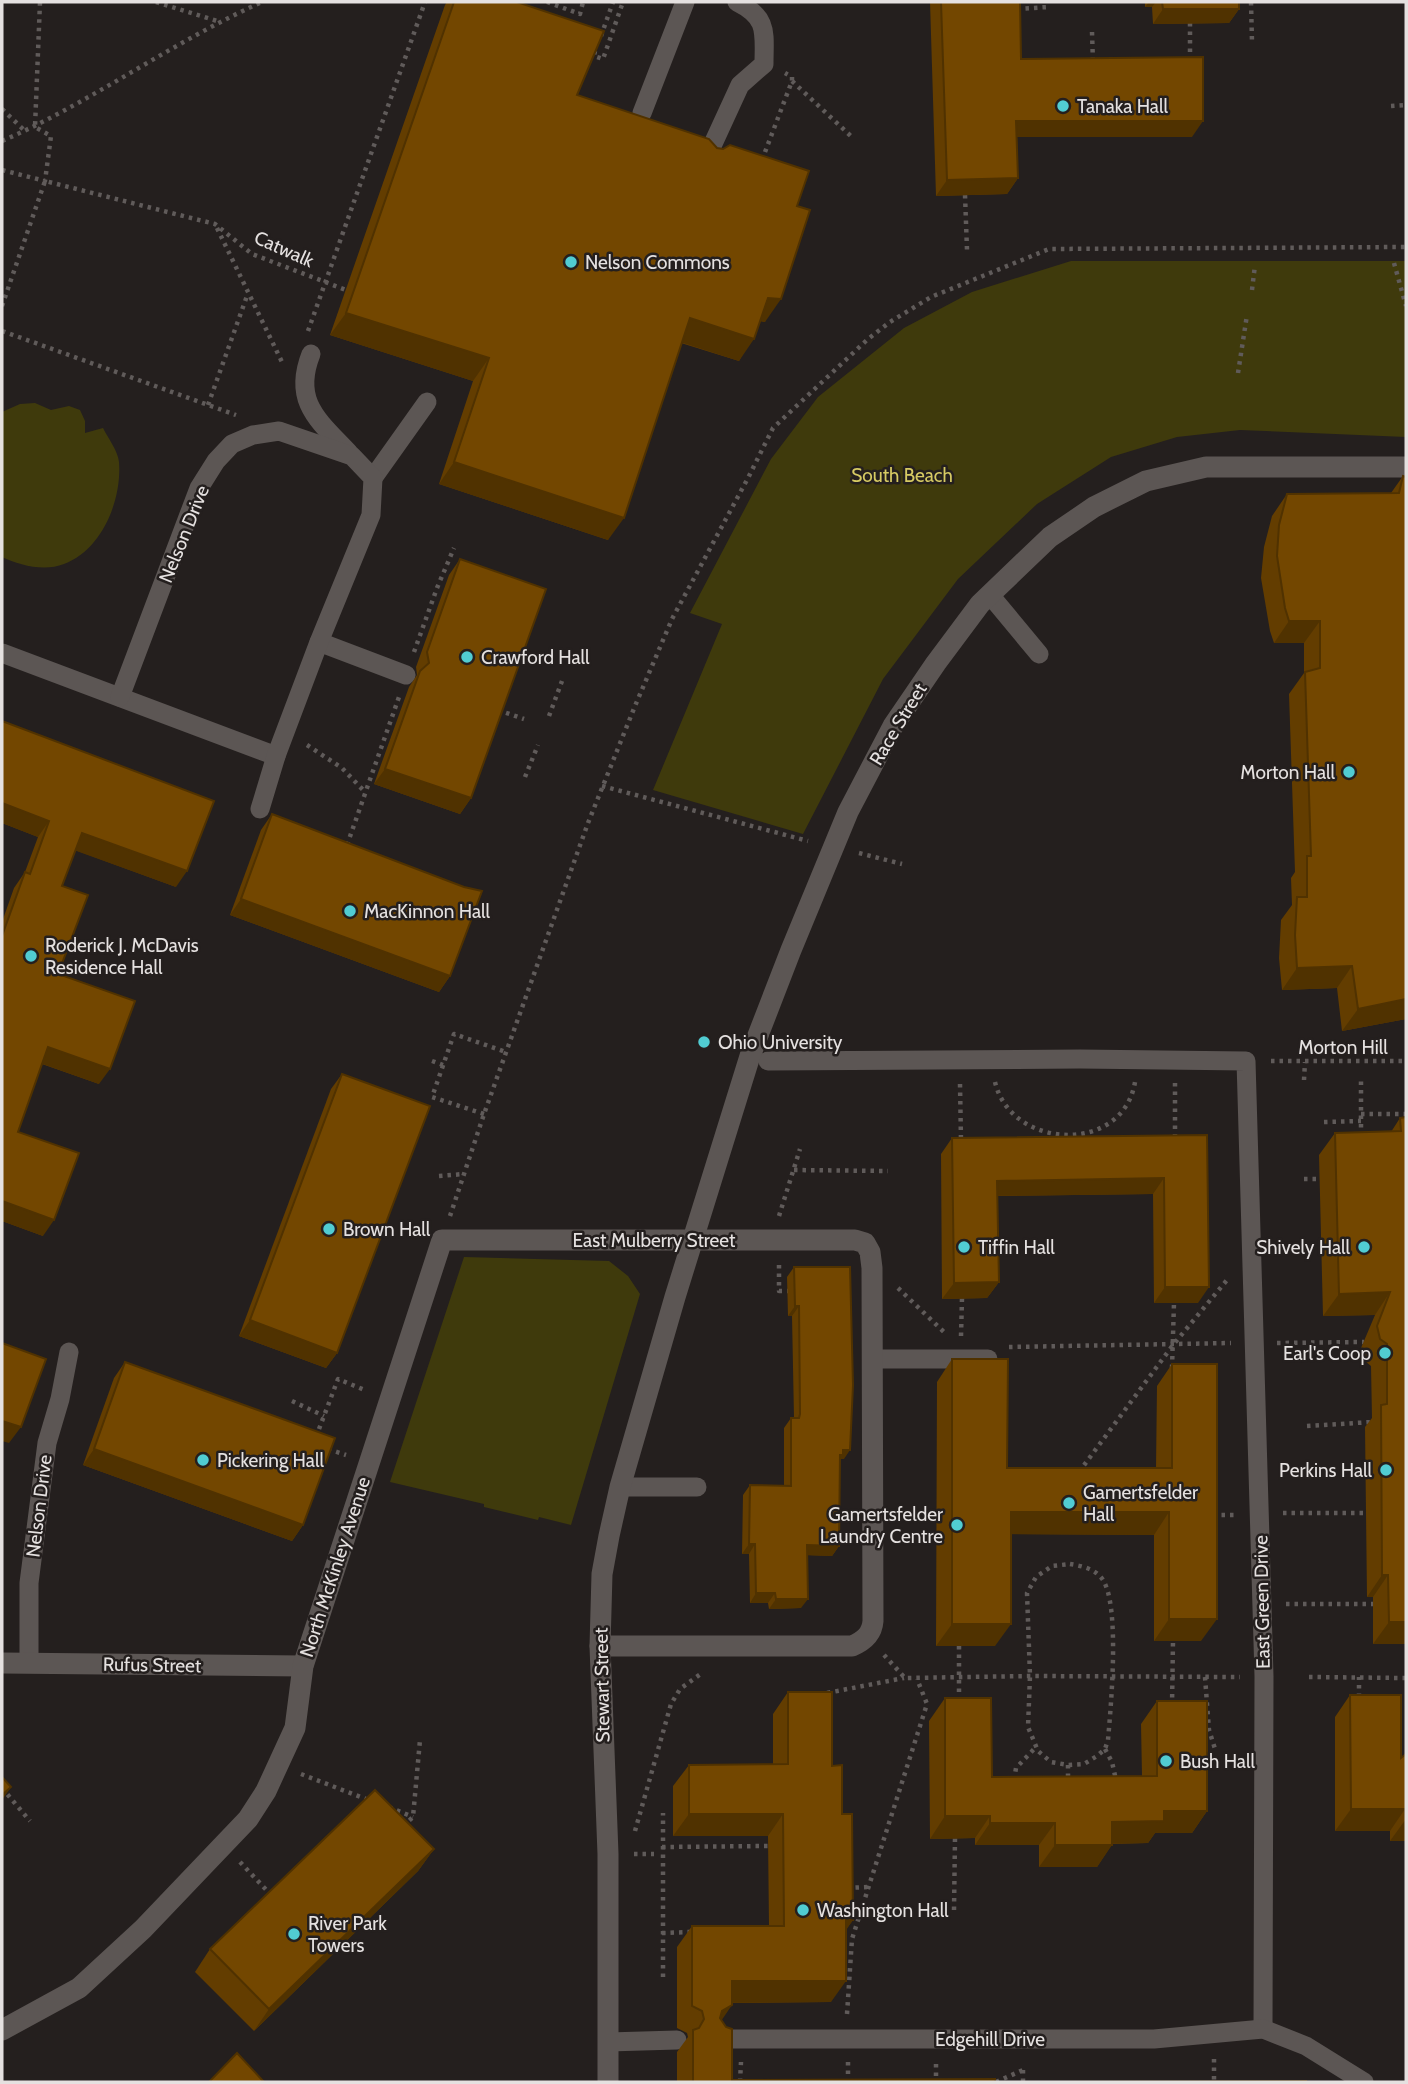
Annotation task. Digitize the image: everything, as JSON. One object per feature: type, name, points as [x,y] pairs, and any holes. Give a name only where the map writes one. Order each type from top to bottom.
[{"type":"street","name":"Race Street","points":[[675,1297],[750,1056],[848,812],[893,726],[980,604],[1050,537],[1094,507],[1146,481],[1215,466],[1406,467]]},
{"type":"street","name":"East Mulberry Street","points":[[442,1240],[843,1240],[865,1243],[871,1255],[872,1359]]},
{"type":"street","name":"North McKinley Avenue","points":[[2,2030],[79,1988],[113,1958],[248,1819],[266,1791],[295,1728],[303,1666],[442,1240]]},
{"type":"street","name":"Stewart Street","points":[[608,2082],[608,1854],[600,1646],[602,1574],[620,1487],[675,1297]]},
{"type":"street","points":[[600,1646],[852,1646],[868,1636],[873,1621],[872,1359]]},
{"type":"street","name":"Rufus Street","points":[[2,1663],[303,1666]]},
{"type":"lane","points":[[642,113],[685,2]]},
{"type":"lane","points":[[706,159],[740,85],[764,64],[766,34],[758,16],[737,2]]},
{"type":"lane","points":[[308,348],[304,394],[313,415],[373,478]]},
{"type":"lane","points":[[260,809],[276,756],[318,642],[371,515],[373,478],[427,402]]},
{"type":"lane","points":[[279,431],[352,456]]},
{"type":"lane","name":"Nelson Drive","points":[[120,697],[199,488],[216,461],[232,444],[253,435],[279,431]]},
{"type":"lane","points":[[990,595],[1039,653]]},
{"type":"lane","points":[[318,642],[406,675]]},
{"type":"lane","points":[[2,653],[276,756]]},
{"type":"lane","name":"East Green Drive","points":[[768,1061],[1246,1061],[1264,1676],[1263,2029]]},
{"type":"lane","name":"Nelson Drive","points":[[29,1663],[29,1583],[32,1557],[47,1443],[60,1399],[69,1352]]},
{"type":"lane","points":[[872,1359],[995,1353]]},
{"type":"lane","points":[[620,1487],[697,1488]]},
{"type":"lane","points":[[1263,2029],[1306,2046],[1364,2082]]},
{"type":"lane","name":"Edgehill Drive","points":[[717,2039],[1154,2039],[1263,2029]]},
{"type":"lane","points":[[608,2042],[677,2040]]},
{"type":"path","points":[[35,127],[40,2]]},
{"type":"path","points":[[156,2],[218,22]]},
{"type":"path","points":[[2,141],[35,127],[218,22],[262,2]]},
{"type":"path","points":[[308,348],[425,2]]},
{"type":"path","points":[[547,2],[580,14],[583,2]]},
{"type":"path","points":[[613,2],[594,56],[603,59],[623,2]]},
{"type":"path","points":[[1251,2],[1252,41]]},
{"type":"path","points":[[1009,9],[1048,7]]},
{"type":"path","points":[[1190,23],[1190,73]]},
{"type":"path","points":[[1092,32],[1093,74]]},
{"type":"path","points":[[758,168],[792,79],[854,139]]},
{"type":"path","points":[[1391,106],[1406,106]]},
{"type":"path","points":[[2,109],[25,131]]},
{"type":"path","points":[[2,306],[45,181],[51,135],[35,127]]},
{"type":"path","points":[[2,170],[215,224],[292,383],[304,394]]},
{"type":"path","points":[[965,195],[967,250]]},
{"type":"path","name":"Catwalk","points":[[215,224],[252,254],[346,290]]},
{"type":"path","points":[[442,1240],[484,1114],[603,786],[664,635],[773,428],[868,339],[890,322],[931,298],[1049,249],[1406,247]]},
{"type":"path","points":[[1394,263],[1406,306]]},
{"type":"path","points":[[1252,290],[1255,265]]},
{"type":"path","points":[[208,405],[248,292]]},
{"type":"path","points":[[1238,373],[1247,315]]},
{"type":"path","points":[[2,331],[279,431]]},
{"type":"path","points":[[348,845],[437,588],[454,548]]},
{"type":"path","points":[[549,716],[562,681]]},
{"type":"path","points":[[496,709],[524,719]]},
{"type":"path","points":[[525,777],[538,745]]},
{"type":"path","points":[[312,747],[342,768],[365,792]]},
{"type":"path","points":[[603,786],[808,841]]},
{"type":"path","points":[[855,852],[902,864]]},
{"type":"path","points":[[484,1114],[432,1097],[454,1034],[506,1052]]},
{"type":"path","points":[[432,1061],[443,1065]]},
{"type":"path","name":"Morton Hill","points":[[1280,1061],[1406,1061]]},
{"type":"path","points":[[1304,1062],[1304,1080]]},
{"type":"path","points":[[995,1079],[1001,1099],[1027,1125],[1057,1135],[1089,1134],[1100,1130],[1121,1111],[1129,1099],[1135,1078]]},
{"type":"path","points":[[959,1079],[961,1154]]},
{"type":"path","points":[[1175,1079],[1175,1151]]},
{"type":"path","points":[[1361,1081],[1361,1143]]},
{"type":"path","points":[[1361,1114],[1406,1114]]},
{"type":"path","points":[[1324,1122],[1361,1121]]},
{"type":"path","points":[[777,1220],[800,1149]]},
{"type":"path","points":[[794,1170],[888,1171]]},
{"type":"path","points":[[439,1176],[464,1174]]},
{"type":"path","points":[[1304,1179],[1320,1179]]},
{"type":"path","points":[[779,1267],[779,1291],[788,1291]]},
{"type":"path","points":[[1074,1479],[1173,1345],[1234,1272]]},
{"type":"path","points":[[897,1286],[952,1339]]},
{"type":"path","points":[[961,1348],[962,1298]]},
{"type":"path","points":[[1172,1372],[1174,1303]]},
{"type":"path","points":[[1281,1343],[1364,1342]]},
{"type":"path","points":[[995,1353],[1237,1343]]},
{"type":"path","points":[[313,1444],[338,1379],[368,1392]]},
{"type":"path","points":[[292,1401],[324,1416]]},
{"type":"path","points":[[1307,1426],[1372,1422]]},
{"type":"path","points":[[324,1448],[347,1456]]},
{"type":"path","points":[[1290,1513],[1366,1513]]},
{"type":"path","points":[[1202,1516],[1240,1515]]},
{"type":"path","points":[[1070,1564],[1088,1568],[1102,1578],[1111,1599],[1112,1677],[1108,1740],[1105,1749],[1084,1764],[1051,1762],[1036,1747],[1028,1727],[1030,1675],[1027,1593],[1035,1577],[1052,1566],[1070,1564]]},
{"type":"path","points":[[1288,1604],[1373,1604]]},
{"type":"path","points":[[1172,1712],[1173,1641]]},
{"type":"path","points":[[959,1646],[960,1710]]},
{"type":"path","points":[[876,1647],[905,1678]]},
{"type":"path","points":[[634,1837],[671,1704],[689,1681],[708,1669]]},
{"type":"path","points":[[815,1695],[905,1678],[1030,1675],[1241,1677]]},
{"type":"path","points":[[1309,1676],[1406,1678]]},
{"type":"path","points":[[1205,1677],[1209,1730],[1216,1752]]},
{"type":"path","points":[[1359,1677],[1359,1704]]},
{"type":"path","points":[[847,2016],[852,1939],[927,1704],[918,1679]]},
{"type":"path","points":[[396,1832],[413,1817],[420,1740]]},
{"type":"path","points":[[1013,1787],[1016,1768],[1036,1747]]},
{"type":"path","points":[[1105,1749],[1112,1762],[1117,1789]]},
{"type":"path","points":[[1068,1765],[1068,1787]]},
{"type":"path","points":[[300,1773],[376,1802]]},
{"type":"path","points":[[2,1788],[30,1821]]},
{"type":"path","points":[[388,1807],[413,1817]]},
{"type":"path","points":[[663,1813],[663,1977]]},
{"type":"path","points":[[954,1910],[955,1838]]},
{"type":"path","points":[[662,1847],[768,1846]]},
{"type":"path","points":[[630,1853],[654,1854]]},
{"type":"path","points":[[239,1861],[272,1896]]},
{"type":"path","points":[[838,1888],[867,1887]]},
{"type":"path","points":[[662,1933],[702,1932]]},
{"type":"path","points":[[740,2082],[741,2055]]},
{"type":"path","points":[[848,2056],[848,2082]]},
{"type":"path","points":[[936,2056],[936,2082]]},
{"type":"path","points":[[1214,2056],[1214,2082]]},
{"type":"path","points":[[1023,2082],[1024,2063]]},
{"type":"path","points":[[996,2082],[1023,2070]]},
{"type":"green space","name":"South Beach","points":[[1071,261],[1406,261],[1406,437],[1240,430],[1177,437],[1111,457],[1037,504],[958,579],[883,679],[803,834],[653,790],[722,624],[690,613],[771,459],[818,397],[904,328],[972,292]]},
{"type":"green space","points":[[35,403],[51,410],[69,406],[80,410],[85,421],[85,433],[103,428],[119,462],[113,507],[99,536],[77,557],[64,564],[48,567],[24,565],[2,557],[2,412],[20,404]]},
{"type":"green space","points":[[464,1257],[609,1261],[628,1276],[640,1294],[571,1525],[539,1517],[538,1520],[390,1482]]},
{"type":"building","name":"Nelson Commons","points":[[454,2],[517,2],[604,31],[577,95],[709,139],[717,148],[723,149],[730,145],[809,171],[797,206],[810,210],[781,299],[768,298],[754,339],[690,318],[624,518],[454,462],[489,358],[346,313]]},
{"type":"building","name":"Tanaka Hall","points":[[941,2],[1020,2],[1021,59],[1203,57],[1203,121],[1016,121],[1018,178],[947,180]]},
{"type":"building","points":[[1162,2],[1239,2],[1239,9],[1163,9]]},
{"type":"building","name":"Morton Hall","points":[[1403,476],[1406,477],[1406,999],[1358,1009],[1352,966],[1297,968],[1297,897],[1307,897],[1307,856],[1311,856],[1305,672],[1320,668],[1320,621],[1289,621],[1277,556],[1279,525],[1287,494],[1399,493]]},
{"type":"building","name":"Crawford Hall","points":[[460,559],[546,589],[471,798],[385,769],[420,671],[429,663],[427,652]]},
{"type":"building","name":"Roderick J. McDavis Residence Hall","points":[[2,721],[214,801],[187,871],[82,833],[62,886],[88,895],[58,974],[135,1001],[110,1069],[48,1047],[18,1132],[79,1153],[54,1220],[2,1201],[2,936],[25,872],[30,874],[49,821],[2,803]]},
{"type":"building","name":"MacKinnon Hall","points":[[272,814],[464,887],[482,891],[450,976],[241,899]]},
{"type":"building","name":"Brown Hall","points":[[342,1074],[430,1106],[337,1353],[250,1320]]},
{"type":"building","name":"Shively Hall","points":[[1406,1117],[1406,1622],[1389,1622],[1388,1575],[1382,1575],[1381,1405],[1387,1404],[1387,1344],[1380,1339],[1377,1326],[1390,1292],[1339,1294],[1335,1133],[1401,1131],[1400,1118]]},
{"type":"building","name":"Tiffin Hall","points":[[1207,1135],[1209,1287],[1165,1287],[1164,1178],[997,1181],[999,1282],[954,1283],[952,1138]]},
{"type":"building","points":[[794,1267],[850,1267],[853,1385],[850,1450],[843,1450],[843,1455],[840,1455],[839,1546],[807,1545],[808,1599],[776,1599],[775,1593],[756,1593],[755,1544],[749,1544],[750,1485],[791,1486],[791,1418],[799,1418],[800,1414],[799,1306],[795,1306]]},
{"type":"building","points":[[2,1343],[46,1359],[21,1427],[2,1421]]},
{"type":"building","name":"Gamertsfelder Hall","points":[[952,1359],[1008,1359],[1007,1468],[1172,1468],[1172,1364],[1217,1364],[1217,1619],[1169,1619],[1169,1512],[1011,1512],[1011,1624],[952,1624]]},
{"type":"building","name":"Pickering Hall","points":[[125,1362],[335,1438],[303,1525],[94,1449]]},
{"type":"building","name":"Washington Hall","points":[[788,1692],[832,1692],[832,1766],[842,1765],[842,1814],[852,1814],[853,1920],[846,1920],[846,1981],[732,1981],[732,2005],[722,2011],[720,2018],[726,2027],[732,2029],[732,2080],[995,2079],[995,2082],[693,2082],[693,2030],[699,2028],[704,2019],[702,2011],[692,2006],[692,1926],[784,1926],[783,1814],[689,1814],[689,1765],[788,1764]]},
{"type":"building","points":[[1350,1695],[1401,1695],[1401,1758],[1406,1754],[1406,1819],[1405,1809],[1351,1809]]},
{"type":"building","points":[[945,1698],[991,1698],[992,1777],[1157,1776],[1157,1701],[1207,1701],[1207,1811],[1164,1811],[1164,1821],[1112,1822],[1112,1845],[1055,1845],[1055,1823],[990,1823],[990,1816],[945,1816]]},
{"type":"building","points":[[2,1777],[11,1787],[2,1795]]},
{"type":"building","name":"River Park Towers","points":[[375,1790],[434,1849],[269,2009],[210,1949]]},
{"type":"building","points":[[237,2053],[264,2082],[209,2082]]},
{"type":"building","points":[[1306,2081],[1306,2082],[1059,2082]]},
{"type":"place","name":"Tanaka Hall","points":[[1063,106]]},
{"type":"place","name":"Nelson Commons","points":[[571,262]]},
{"type":"place","name":"Crawford Hall","points":[[467,657]]},
{"type":"place","name":"Morton Hall","points":[[1349,772]]},
{"type":"place","name":"MacKinnon Hall","points":[[350,911]]},
{"type":"place","name":"Roderick J. McDavis Residence Hall","points":[[31,956]]},
{"type":"place","name":"Ohio University","points":[[704,1042]]},
{"type":"place","name":"Brown Hall","points":[[329,1229]]},
{"type":"place","name":"Tiffin Hall","points":[[964,1247]]},
{"type":"place","name":"Shively Hall","points":[[1364,1247]]},
{"type":"place","name":"Earl's Coop","points":[[1385,1353]]},
{"type":"place","name":"Pickering Hall","points":[[203,1460]]},
{"type":"place","name":"Perkins Hall","points":[[1386,1470]]},
{"type":"place","name":"Gamertsfelder Hall","points":[[1069,1503]]},
{"type":"place","name":"Gamertsfelder Laundry Centre","points":[[957,1525]]},
{"type":"place","name":"Bush Hall","points":[[1166,1761]]},
{"type":"place","name":"Washington Hall","points":[[803,1910]]},
{"type":"place","name":"River Park Towers","points":[[294,1934]]}]
